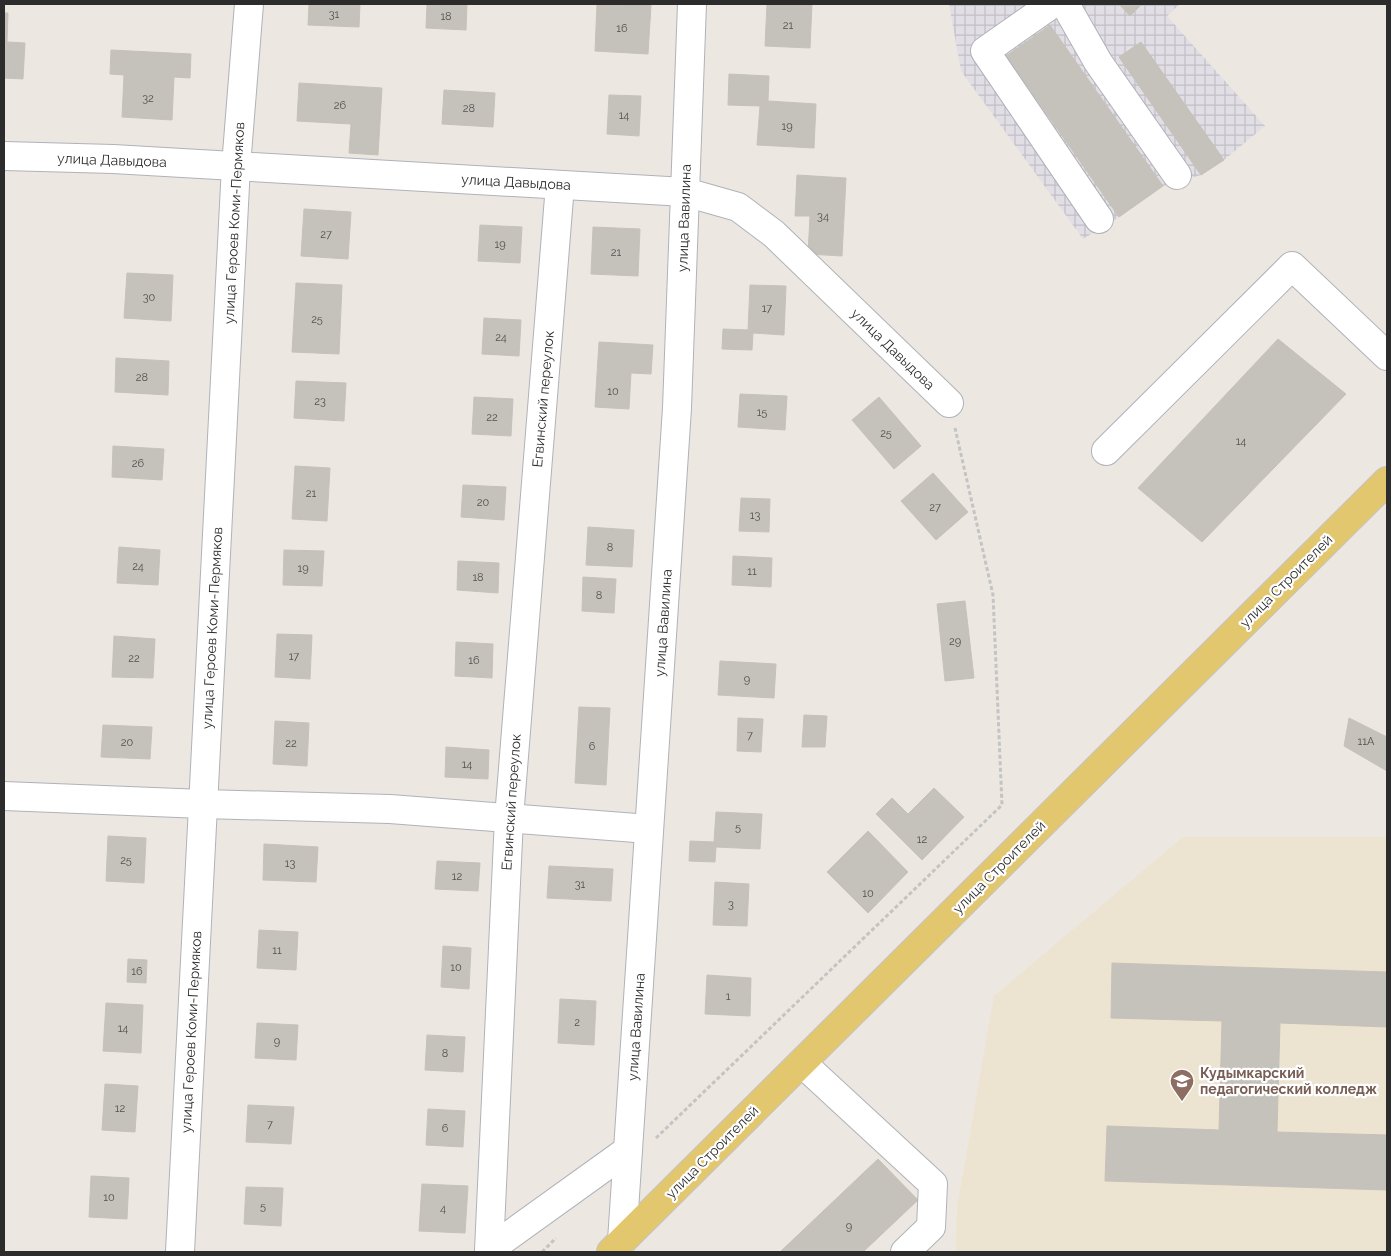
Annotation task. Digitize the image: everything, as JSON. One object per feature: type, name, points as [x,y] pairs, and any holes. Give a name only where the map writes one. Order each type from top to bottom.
[{"type":"main road","name":"улица Строителей","points":[[616,1247],[1387,481]]},
{"type":"street","name":"улица Героев Коми-Пермяков","points":[[180,1252],[236,166],[249,4]]},
{"type":"street","name":"улица Вавилина","points":[[616,1247],[627,1158],[677,408],[692,4]]},
{"type":"street","points":[[1052,4],[986,51],[1099,219]]},
{"type":"street","points":[[1065,4],[1098,62],[1178,175]]},
{"type":"street","name":"улица Давыдова","points":[[4,156],[113,159],[685,192],[738,207],[774,234],[949,403]]},
{"type":"street","name":"Егвинский переулок","points":[[560,185],[509,818],[489,1250],[627,1158]]},
{"type":"street","points":[[1106,452],[1292,266],[1387,356]]},
{"type":"street","points":[[4,796],[390,809],[649,829]]},
{"type":"street","points":[[802,1063],[933,1184],[931,1227],[905,1252]]},
{"type":"path","points":[[627,1158],[1002,805],[994,595],[949,403]]},
{"type":"path","points":[[542,1252],[562,1232]]},
{"type":"shaded area","points":[[949,4],[1180,4],[1167,16],[1265,126],[1224,160],[1201,175],[1163,186],[1119,217],[1083,239],[961,71]]},
{"type":"shaded area","name":"Кудымкарский педагогический колледж","points":[[1183,837],[1387,837],[1387,1252],[956,1252],[957,1208],[994,996]]},
{"type":"building","points":[[309,4],[360,4],[359,27],[308,25]]},
{"type":"building","points":[[427,4],[467,4],[466,30],[426,28]]},
{"type":"building","points":[[597,4],[651,5],[648,54],[595,51]]},
{"type":"building","points":[[767,4],[812,4],[810,48],[765,46]]},
{"type":"building","points":[[1119,4],[1142,4],[1130,16]]},
{"type":"building","points":[[4,13],[8,13],[7,42],[25,43],[23,79],[4,78]]},
{"type":"building","points":[[1050,25],[1163,186],[1119,217],[1006,56]]},
{"type":"building","points":[[1141,42],[1224,160],[1201,175],[1119,57]]},
{"type":"building","points":[[111,50],[191,54],[190,78],[174,77],[172,120],[122,117],[124,75],[110,74]]},
{"type":"building","points":[[729,74],[769,76],[768,101],[816,104],[814,148],[757,145],[760,106],[728,105]]},
{"type":"building","points":[[299,83],[382,88],[378,155],[349,153],[351,124],[297,121]]},
{"type":"building","points":[[444,90],[495,93],[493,127],[442,124]]},
{"type":"building","points":[[609,95],[641,96],[639,136],[607,134]]},
{"type":"building","points":[[797,175],[846,178],[842,256],[808,254],[810,216],[795,216]]},
{"type":"building","points":[[304,209],[351,212],[348,259],[301,256]]},
{"type":"building","points":[[480,225],[522,227],[520,263],[478,261]]},
{"type":"building","points":[[593,227],[640,229],[638,276],[591,274]]},
{"type":"building","points":[[127,273],[173,275],[171,321],[124,318]]},
{"type":"building","points":[[296,283],[342,285],[339,354],[292,352]]},
{"type":"building","points":[[750,285],[786,286],[784,335],[753,333],[752,350],[722,349],[723,329],[748,330]]},
{"type":"building","points":[[484,318],[521,320],[519,356],[482,354]]},
{"type":"building","points":[[1278,339],[1346,394],[1202,542],[1138,488]]},
{"type":"building","points":[[599,342],[653,345],[651,374],[631,373],[629,409],[595,407]]},
{"type":"building","points":[[116,358],[169,361],[168,395],[115,392]]},
{"type":"building","points":[[296,381],[346,383],[344,421],[294,418]]},
{"type":"building","points":[[740,394],[787,396],[785,430],[738,427]]},
{"type":"building","points":[[474,397],[513,399],[511,436],[472,434]]},
{"type":"building","points":[[879,397],[921,446],[894,469],[852,420]]},
{"type":"building","points":[[113,446],[164,449],[162,480],[112,477]]},
{"type":"building","points":[[295,466],[330,468],[327,521],[292,519]]},
{"type":"building","points":[[933,473],[968,512],[936,540],[901,501]]},
{"type":"building","points":[[463,485],[506,487],[504,520],[461,517]]},
{"type":"building","points":[[741,498],[770,499],[769,532],[739,531]]},
{"type":"building","points":[[588,527],[634,530],[632,567],[586,565]]},
{"type":"building","points":[[119,547],[160,550],[158,585],[117,583]]},
{"type":"building","points":[[284,550],[324,551],[322,586],[283,585]]},
{"type":"building","points":[[733,556],[772,558],[771,587],[732,585]]},
{"type":"building","points":[[458,561],[499,563],[498,593],[457,590]]},
{"type":"building","points":[[583,577],[616,579],[614,613],[582,611]]},
{"type":"building","points":[[965,601],[974,678],[945,681],[937,604]]},
{"type":"building","points":[[277,634],[312,635],[310,679],[275,677]]},
{"type":"building","points":[[114,636],[155,639],[153,678],[112,677]]},
{"type":"building","points":[[456,642],[493,644],[492,678],[455,676]]},
{"type":"building","points":[[720,661],[776,664],[774,698],[718,695]]},
{"type":"building","points":[[579,707],[610,708],[606,785],[575,783]]},
{"type":"building","points":[[804,715],[827,716],[825,747],[802,747]]},
{"type":"building","points":[[738,718],[763,719],[761,752],[737,751]]},
{"type":"building","points":[[1349,718],[1387,737],[1387,771],[1344,746]]},
{"type":"building","points":[[275,721],[309,723],[307,766],[273,764]]},
{"type":"building","points":[[103,725],[152,727],[150,759],[101,757]]},
{"type":"building","points":[[446,747],[489,750],[488,779],[445,777]]},
{"type":"building","points":[[934,788],[964,817],[922,860],[876,814],[892,798],[908,814]]},
{"type":"building","points":[[716,812],[762,814],[760,849],[716,847],[715,862],[689,861],[690,841],[714,842]]},
{"type":"building","points":[[868,831],[908,872],[868,913],[827,872]]},
{"type":"building","points":[[108,836],[146,838],[144,883],[106,881]]},
{"type":"building","points":[[264,844],[318,847],[316,882],[263,880]]},
{"type":"building","points":[[437,861],[480,863],[478,891],[435,889]]},
{"type":"building","points":[[549,866],[613,869],[611,901],[547,898]]},
{"type":"building","points":[[715,882],[749,884],[747,926],[713,925]]},
{"type":"building","points":[[259,930],[298,932],[296,970],[257,968]]},
{"type":"building","points":[[443,946],[471,948],[469,989],[441,987]]},
{"type":"building","points":[[128,959],[147,960],[146,983],[127,982]]},
{"type":"building","points":[[1112,963],[1387,972],[1387,1027],[1280,1023],[1277,1132],[1387,1135],[1386,1190],[1105,1181],[1107,1126],[1219,1130],[1222,1021],[1111,1018]]},
{"type":"building","points":[[707,975],[751,978],[750,1016],[705,1014]]},
{"type":"building","points":[[560,999],[596,1001],[594,1045],[558,1043]]},
{"type":"building","points":[[106,1003],[143,1005],[141,1053],[103,1051]]},
{"type":"building","points":[[257,1023],[298,1025],[296,1060],[255,1058]]},
{"type":"building","points":[[427,1035],[465,1037],[463,1072],[425,1070]]},
{"type":"building","points":[[105,1084],[138,1086],[135,1132],[102,1130]]},
{"type":"building","points":[[248,1105],[294,1107],[291,1144],[246,1142]]},
{"type":"building","points":[[428,1109],[465,1111],[463,1147],[426,1145]]},
{"type":"building","points":[[878,1159],[918,1200],[863,1252],[780,1252]]},
{"type":"building","points":[[91,1176],[129,1178],[127,1219],[89,1217]]},
{"type":"building","points":[[422,1184],[468,1186],[465,1233],[419,1231]]},
{"type":"building","points":[[246,1187],[283,1188],[281,1226],[244,1224]]},
{"type":"place","name":"Кудымкарский педагогический колледж","points":[[1182,1102]]}]
